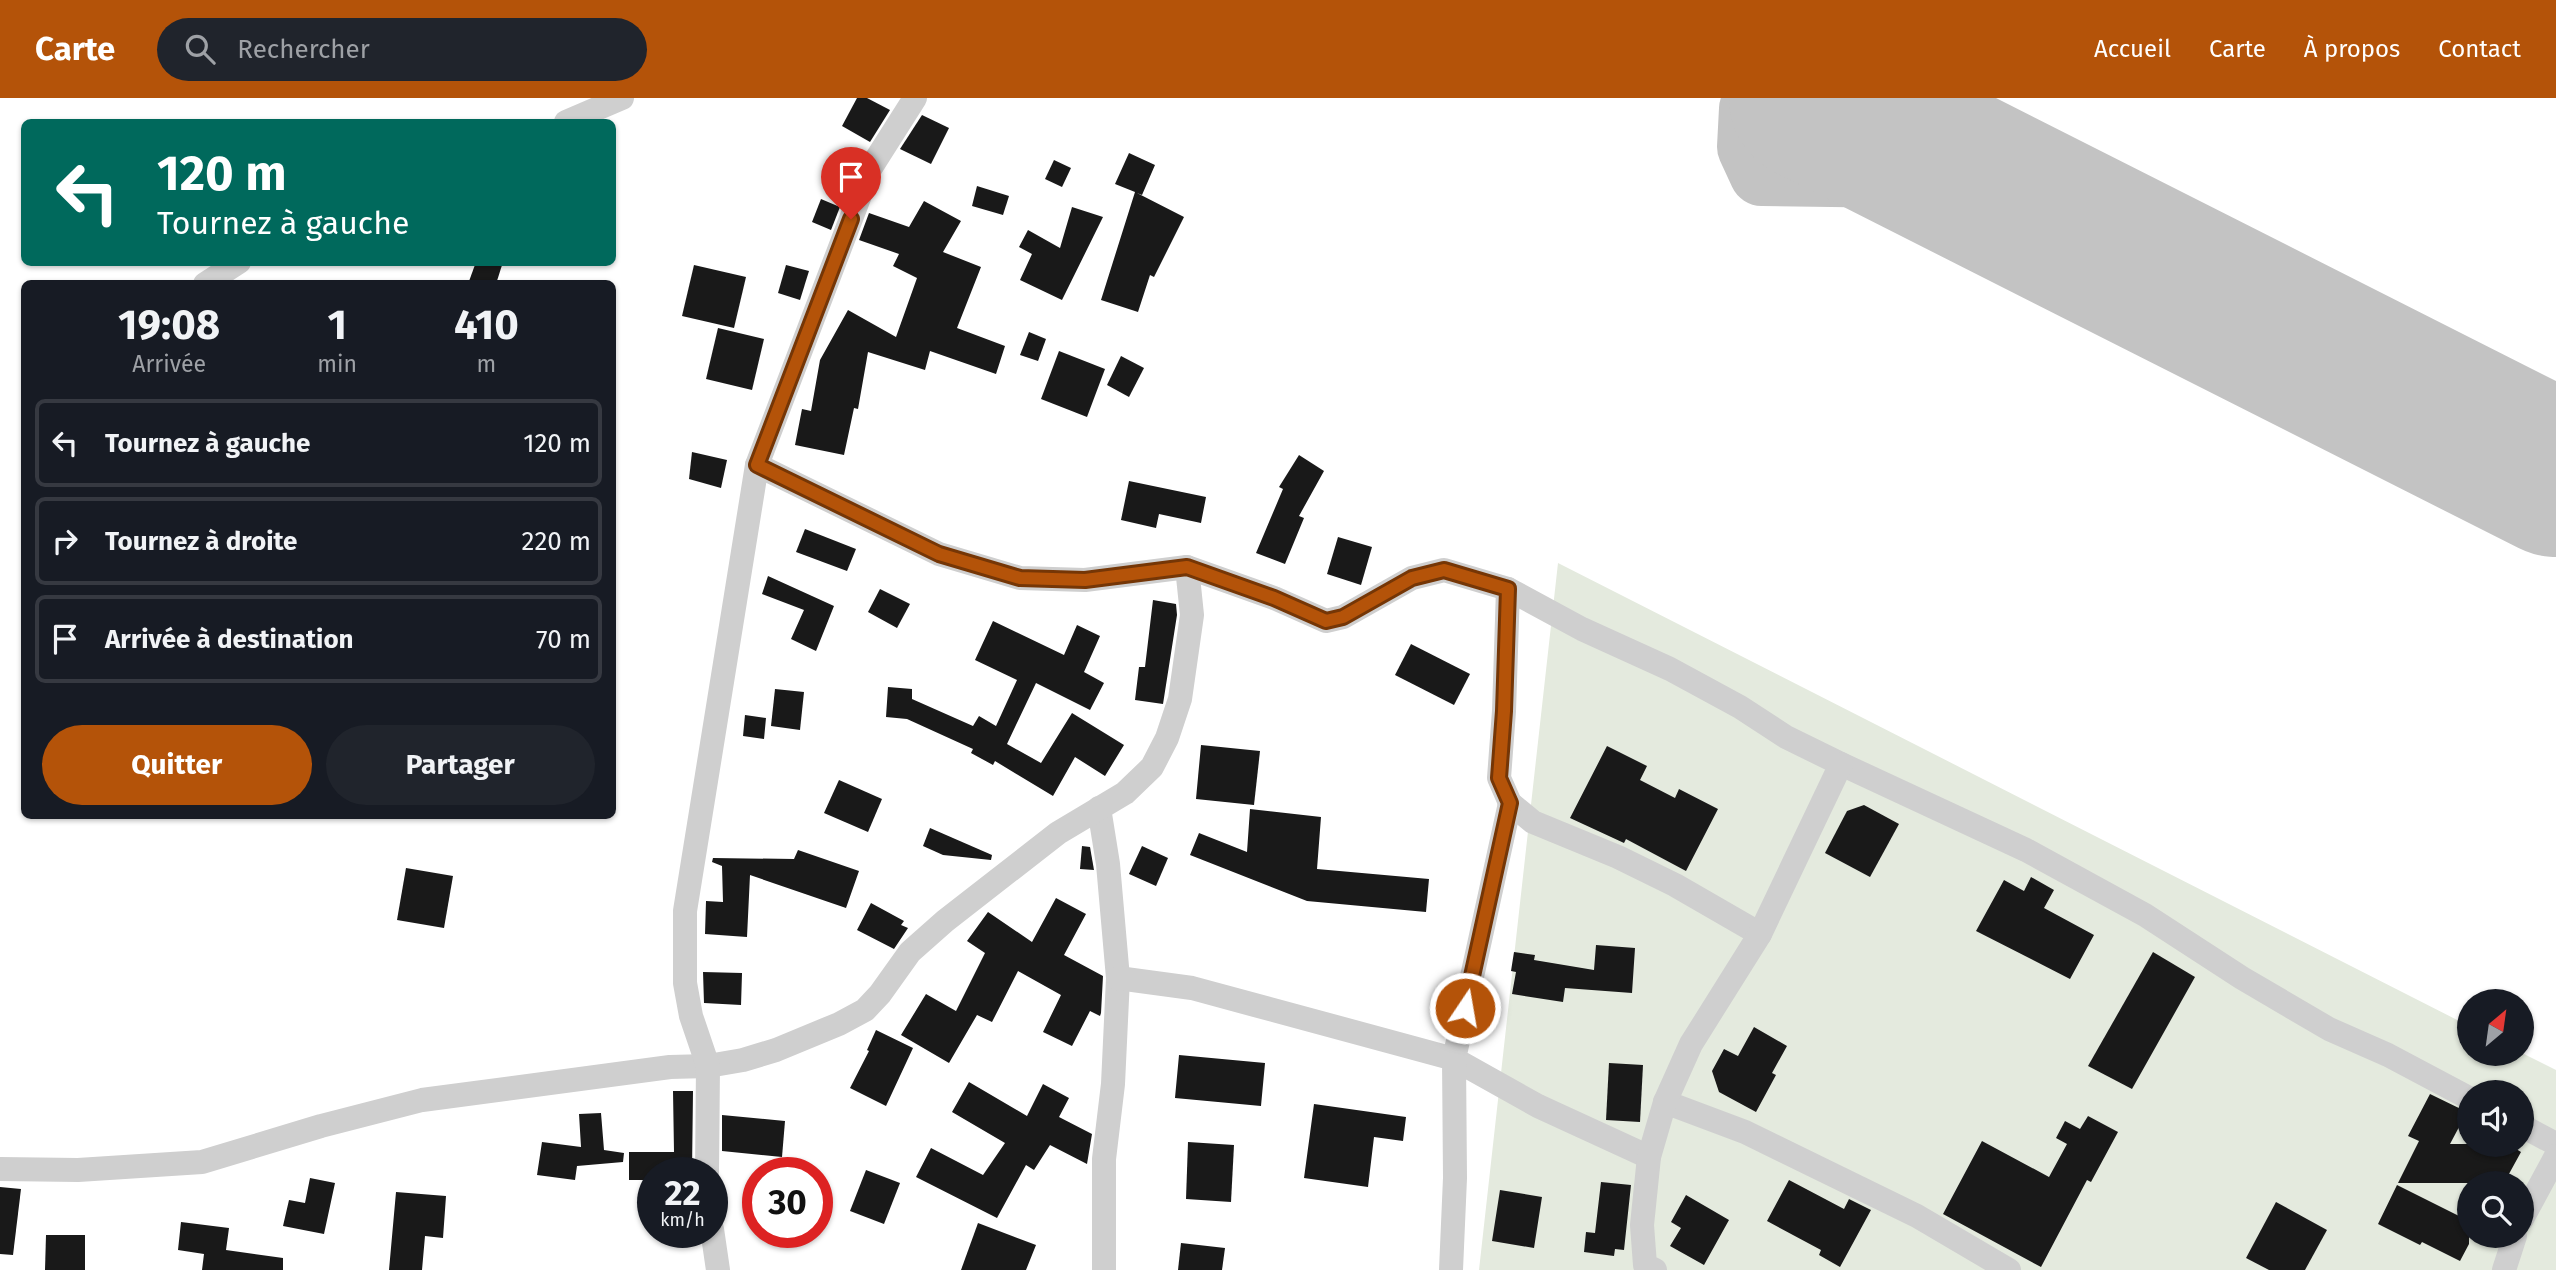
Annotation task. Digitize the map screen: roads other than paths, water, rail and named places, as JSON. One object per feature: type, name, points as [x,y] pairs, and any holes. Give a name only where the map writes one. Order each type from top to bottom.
[{"type":"street","points":[[573,119],[622,98]]},
{"type":"street","points":[[707,1157],[708,1066],[691,1016],[684,983],[685,911],[757,465],[870,169],[915,98]]},
{"type":"street","points":[[211,280],[233,266]]},
{"type":"street","points":[[757,465],[939,554],[1020,578],[1085,580],[1187,567],[1274,598],[1326,621],[1343,617],[1412,578],[1444,570],[1508,589],[1582,629],[1670,669],[1740,707],[1786,737],[2026,850],[2145,915],[2242,978],[2318,1022],[2457,1092]]},
{"type":"street","points":[[0,1169],[78,1170],[202,1163],[333,1123],[422,1100],[743,1060],[839,1024],[865,1010],[910,952],[945,920],[1058,833],[1125,793],[1152,768],[1167,738],[1180,699],[1192,615],[1187,567]]},
{"type":"street","points":[[1508,589],[1499,778],[1510,803],[1533,822],[1618,857],[1760,934]]},
{"type":"street","points":[[1655,1270],[1646,1265],[1642,1225],[1649,1157],[1665,1102],[1691,1044],[1760,934],[1841,764]]},
{"type":"street","points":[[1451,1270],[1455,1178],[1454,1059],[1510,803]]},
{"type":"street","points":[[1099,808],[1108,864],[1118,978],[1113,1084],[1104,1159],[1104,1270]]},
{"type":"street","points":[[1118,978],[1192,988],[1454,1059],[1538,1106],[1649,1157]]},
{"type":"street","points":[[1665,1102],[1757,1138],[1917,1216],[2009,1270]]},
{"type":"street","points":[[2534,1132],[2556,1144]]},
{"type":"street","points":[[2534,1197],[2556,1156]]},
{"type":"street","points":[[715,1248],[718,1270]]},
{"type":"street","points":[[2504,1270],[2511,1248]]}]
